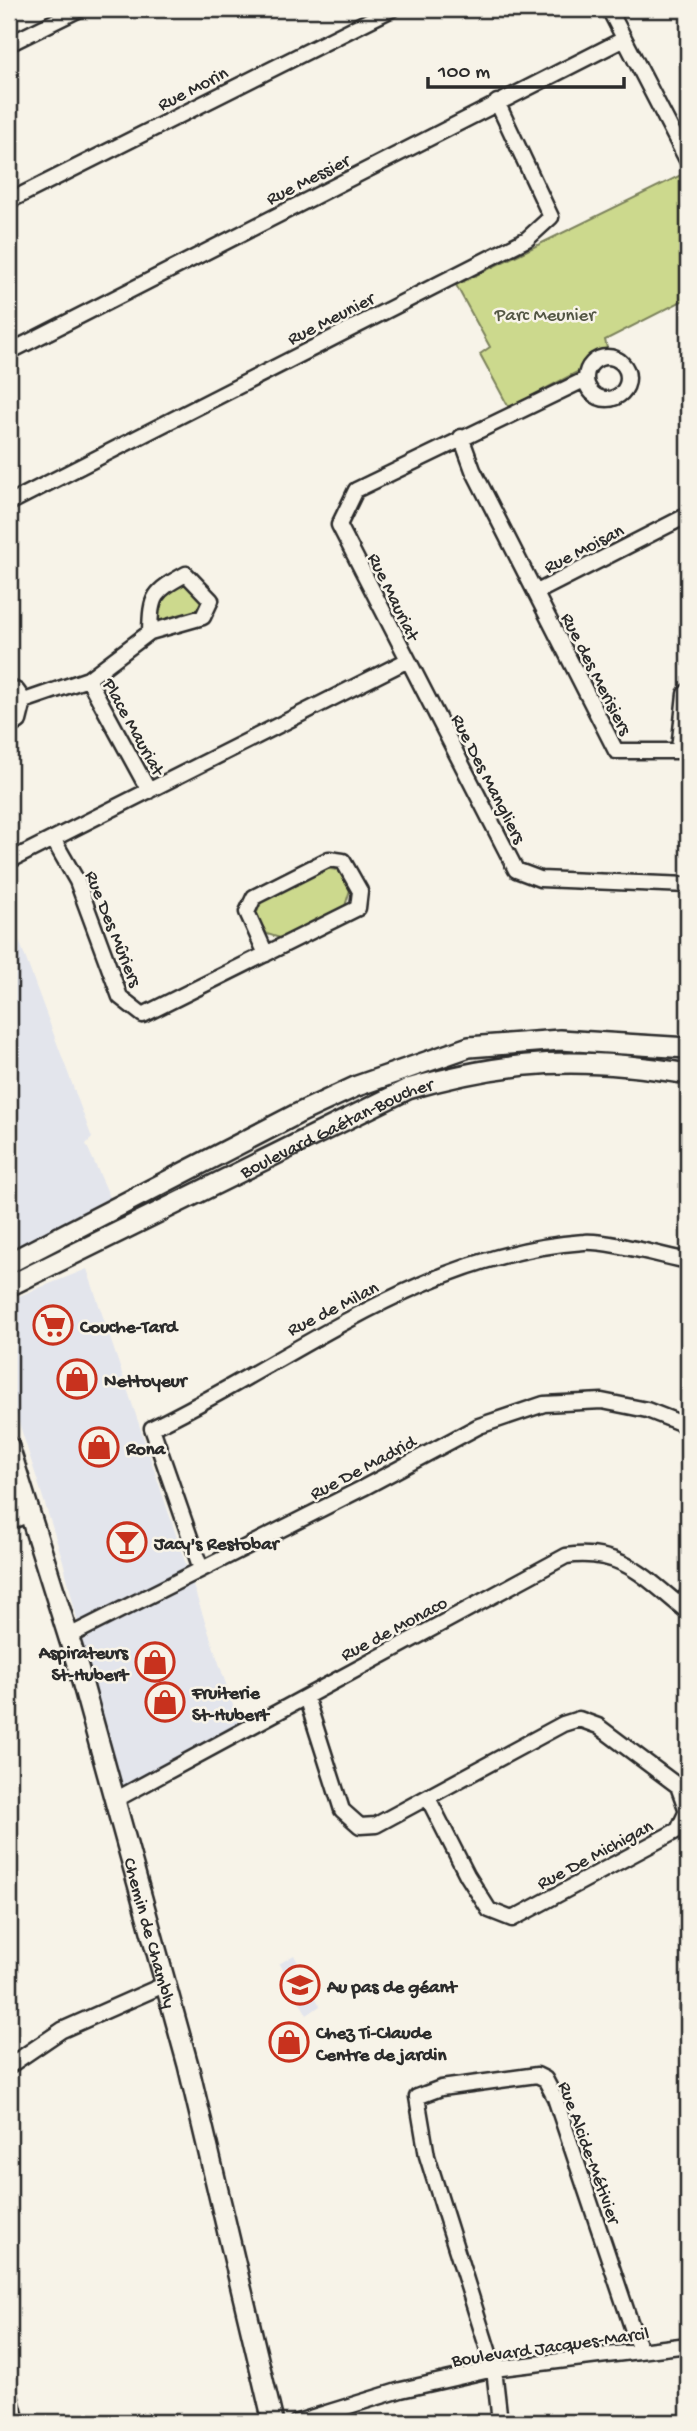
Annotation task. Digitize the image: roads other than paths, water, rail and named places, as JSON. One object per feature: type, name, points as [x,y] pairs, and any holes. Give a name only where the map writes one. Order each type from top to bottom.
[{"type":"street","points":[[9,44],[80,9]]},
{"type":"street","name":"Rue Morin","points":[[9,201],[392,9]]},
{"type":"street","points":[[609,9],[688,162]]},
{"type":"street","name":"Rue Messier","points":[[9,352],[624,39]]},
{"type":"street","name":"Rue Meunier","points":[[9,503],[527,240],[551,217],[497,102]]},
{"type":"street","name":"Rue Mauriat","points":[[9,861],[406,661],[339,525],[356,490],[586,379]]},
{"type":"street","name":"Rue Moisan","points":[[461,437],[474,470],[537,593],[688,515]]},
{"type":"street","name":"Place Mauriat","points":[[24,701],[88,679],[150,632],[203,617],[211,600],[186,573],[164,585],[150,601],[150,632]]},
{"type":"street","name":"Rue des Merisiers","points":[[537,593],[616,751],[684,750],[685,694],[688,691]]},
{"type":"street","name":"Rue Des Mangliers","points":[[406,661],[516,870],[540,879],[688,885]]},
{"type":"street","name":"Place Mauriat","points":[[88,679],[149,791]]},
{"type":"street","points":[[9,687],[17,691],[24,701],[19,720],[9,727]]},
{"type":"street","name":"Rue Des Mûriers","points":[[53,839],[77,881],[120,997],[143,1015],[266,954],[358,908],[359,891],[343,862],[329,859],[254,897],[247,912],[266,954]]},
{"type":"street","name":"Boulevard Gaétan-Boucher","points":[[9,1263],[297,1114],[357,1086],[469,1047],[560,1040],[622,1041],[688,1048]]},
{"type":"street","name":"Boulevard Gaétan-Boucher","points":[[9,1286],[408,1089],[468,1072],[556,1061],[623,1063],[688,1074]]},
{"type":"street","name":"Rue de Milan","points":[[201,1569],[152,1428],[200,1405],[284,1353],[395,1297],[493,1256],[586,1241],[688,1261]]},
{"type":"street","name":"Rue De Madrid","points":[[69,1636],[479,1426],[544,1404],[602,1401],[647,1410],[688,1426]]},
{"type":"street","name":"Chemin de Chambly","points":[[9,1447],[69,1636],[166,1984],[272,2422]]},
{"type":"street","points":[[9,1522],[30,1514]]},
{"type":"street","name":"Rue de Monaco","points":[[115,1800],[566,1556],[591,1552],[621,1560],[685,1603]]},
{"type":"street","name":"Rue De Michigan","points":[[306,1697],[342,1810],[360,1826],[376,1825],[563,1724],[579,1719],[598,1726],[677,1786],[687,1811],[678,1830],[512,1919],[489,1910],[467,1875],[428,1798]]},
{"type":"street","points":[[9,2066],[62,2030],[166,1984]]},
{"type":"street","points":[[688,2005],[688,2015]]},
{"type":"street","name":"Rue Alcide-Métivier","points":[[494,2369],[427,2156],[417,2097],[441,2088],[537,2075],[544,2079],[555,2098],[640,2351]]},
{"type":"street","name":"Boulevard Jacques-Marcil","points":[[297,2422],[401,2390],[494,2369],[688,2345]]},
{"type":"street","points":[[494,2369],[500,2422]]},
{"type":"street","points":[[9,2391],[17,2422]]},
{"type":"place","name":"Couche-Tard","points":[[53,1325]]},
{"type":"place","name":"Nettoyeur","points":[[77,1379]]},
{"type":"place","name":"Rona","points":[[99,1447]]},
{"type":"place","name":"Jacy's Restobar","points":[[127,1542]]},
{"type":"place","name":"Aspirateurs St-Hubert","points":[[155,1662]]},
{"type":"place","name":"Fruiterie St-Hubert","points":[[165,1702]]},
{"type":"place","name":"Au pas de géant","points":[[300,1985]]},
{"type":"place","name":"Chez Ti-Claude Centre de jardin","points":[[289,2042]]},
{"type":"park label","name":"Parc Meunier","points":[[545,313]]}]
